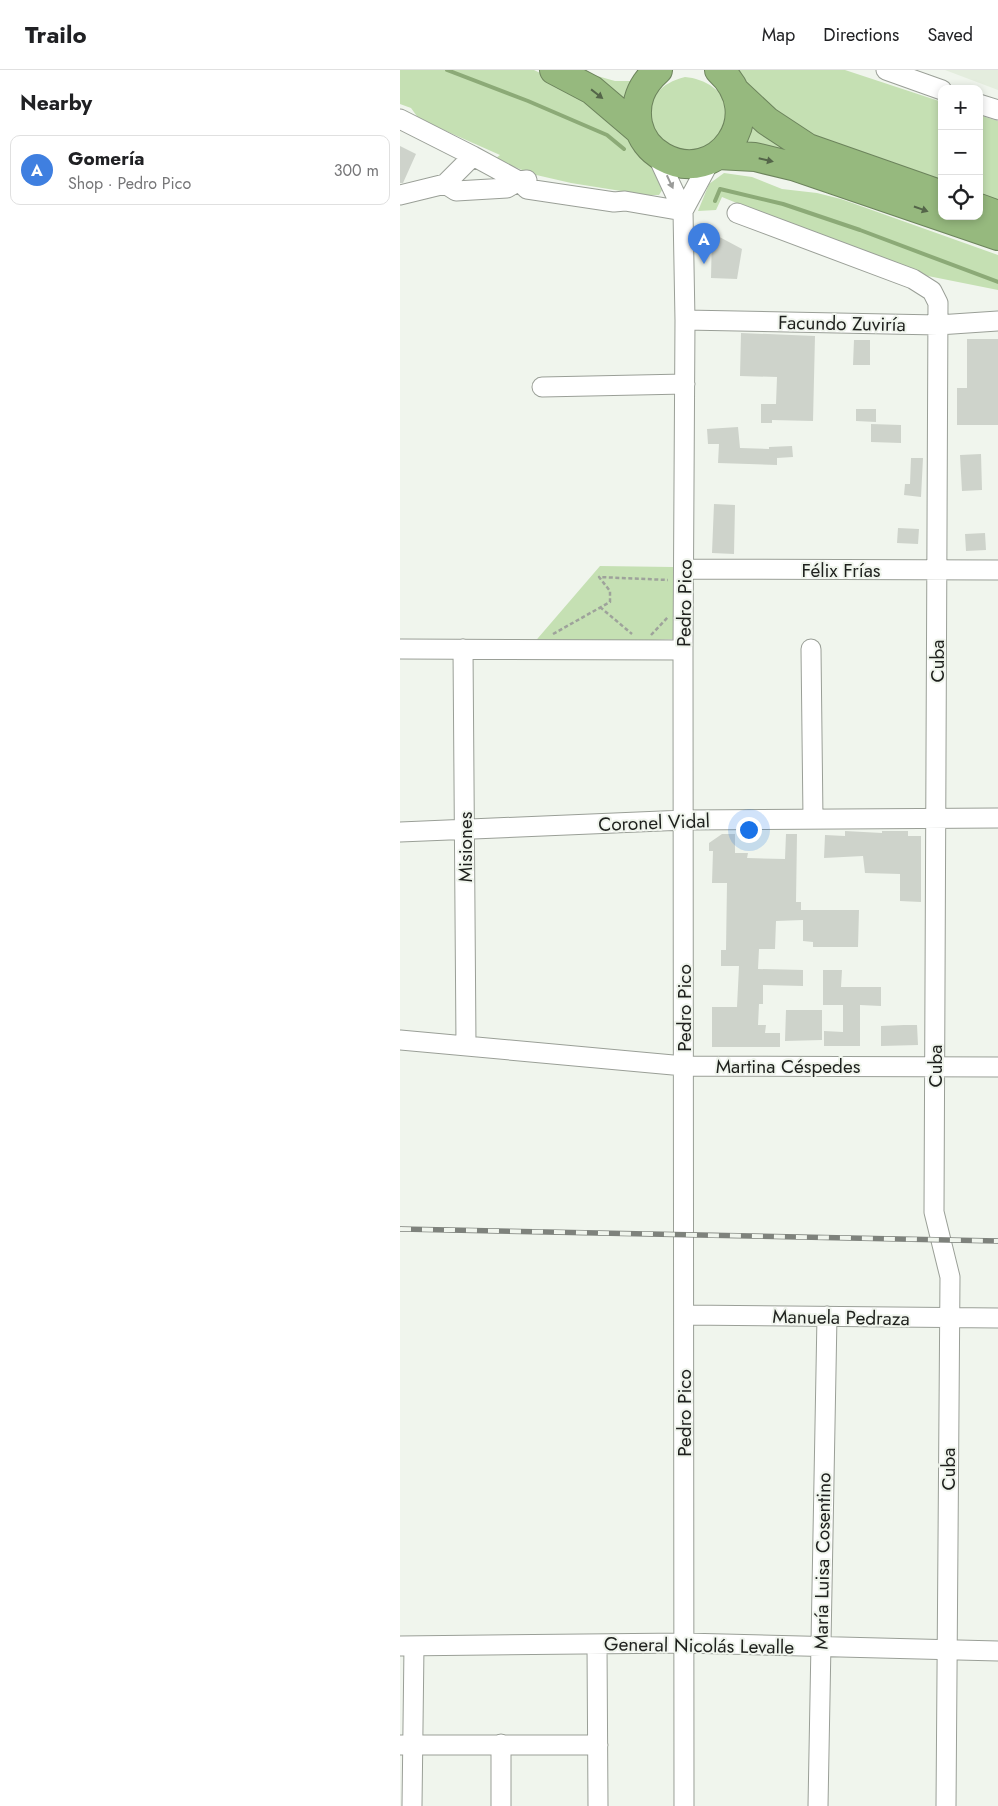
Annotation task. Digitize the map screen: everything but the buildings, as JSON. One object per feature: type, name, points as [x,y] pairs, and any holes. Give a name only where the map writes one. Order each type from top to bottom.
[{"type":"highway","points":[[554,70],[592,90],[640,130]]},
{"type":"highway","points":[[658,70],[648,79],[639,95],[636,113],[640,130],[646,143],[656,153],[669,160],[683,164],[697,163],[715,157],[755,157],[796,167],[998,236]]},
{"type":"highway","points":[[719,70],[729,79],[737,93],[767,121],[808,148],[938,194]]},
{"type":"highway","points":[[715,157],[733,139],[739,124],[740,108],[737,93]]},
{"type":"highway","points":[[983,209],[998,215]]},
{"type":"street","points":[[886,70],[938,89]]},
{"type":"street","points":[[983,105],[998,110]]},
{"type":"street","points":[[400,119],[519,181],[527,189],[614,202],[625,201],[683,211]]},
{"type":"street","name":"Pedro Pico","points":[[656,153],[683,211],[685,320],[685,384],[676,570],[684,650],[684,1806]]},
{"type":"street","points":[[400,195],[445,184],[473,156]]},
{"type":"street","name":"Pedro Pico","points":[[683,211],[715,157]]},
{"type":"street","points":[[445,184],[456,191],[507,188],[519,181]]},
{"type":"street","name":"Cuba","points":[[738,213],[913,279],[932,291],[938,303],[934,1212],[950,1277],[946,1806]]},
{"type":"street","name":"Facundo Zuviría","points":[[685,320],[938,325],[998,321]]},
{"type":"street","points":[[542,387],[685,384]]},
{"type":"street","name":"Félix Frías","points":[[676,570],[998,570]]},
{"type":"street","points":[[400,649],[684,650]]},
{"type":"street","name":"Misiones","points":[[463,649],[466,1046]]},
{"type":"street","points":[[811,649],[813,820]]},
{"type":"street","name":"Coronel Vidal","points":[[400,832],[685,820],[998,818]]},
{"type":"street","name":"Martina Céspedes","points":[[400,1040],[684,1066],[998,1067]]},
{"type":"street","name":"Manuela Pedraza","points":[[684,1315],[998,1318]]},
{"type":"street","name":"María Luisa Cosentino","points":[[818,1806],[827,1316]]},
{"type":"street","points":[[597,1644],[598,1806]]},
{"type":"street","name":"General Nicolás Levalle","points":[[407,1646],[684,1644],[998,1651]]},
{"type":"street","points":[[407,1646],[406,1745],[412,1806]]},
{"type":"street","points":[[501,1806],[502,1744]]},
{"type":"street","points":[[406,1745],[598,1745]]},
{"type":"path","points":[[557,637],[547,637],[610,602],[610,591],[599,577],[668,580],[676,570]]},
{"type":"path","points":[[600,607],[635,637],[626,637]]},
{"type":"path","points":[[649,636],[668,617]]},
{"type":"shaded area","points":[[945,70],[998,70],[998,90]]},
{"type":"green space","points":[[400,70],[534,70],[573,89],[636,146],[661,178],[664,187],[659,195],[646,195],[571,183],[532,174],[495,159],[500,155],[419,119],[411,108],[400,104]]},
{"type":"green space","points":[[576,70],[615,81],[633,81],[627,103]]},
{"type":"green space","points":[[732,70],[845,70],[938,101],[938,186],[807,138],[774,113]]},
{"type":"green space","points":[[685,77],[694,78],[710,85],[723,97],[726,105],[724,124],[715,142],[703,148],[687,152],[672,149],[661,140],[653,128],[650,113],[654,98],[665,86]]},
{"type":"green space","points":[[983,116],[998,121],[998,205],[983,200]]},
{"type":"green space","points":[[747,122],[790,153],[740,149]]},
{"type":"green space","points":[[724,173],[752,177],[782,189],[817,193],[841,199],[998,255],[998,290],[928,276],[843,247],[722,197],[716,210],[698,211],[709,184]]},
{"type":"green space","points":[[600,566],[673,567],[675,639],[532,645]]},
{"type":"waterway","points":[[447,70],[528,101],[607,135],[624,149]]},
{"type":"waterway","points":[[715,201],[720,189],[783,204],[860,230],[998,282]]},
{"type":"railway","points":[[400,1229],[998,1241]]},
{"type":"place","name":"Gomería","points":[[704,264]]}]
